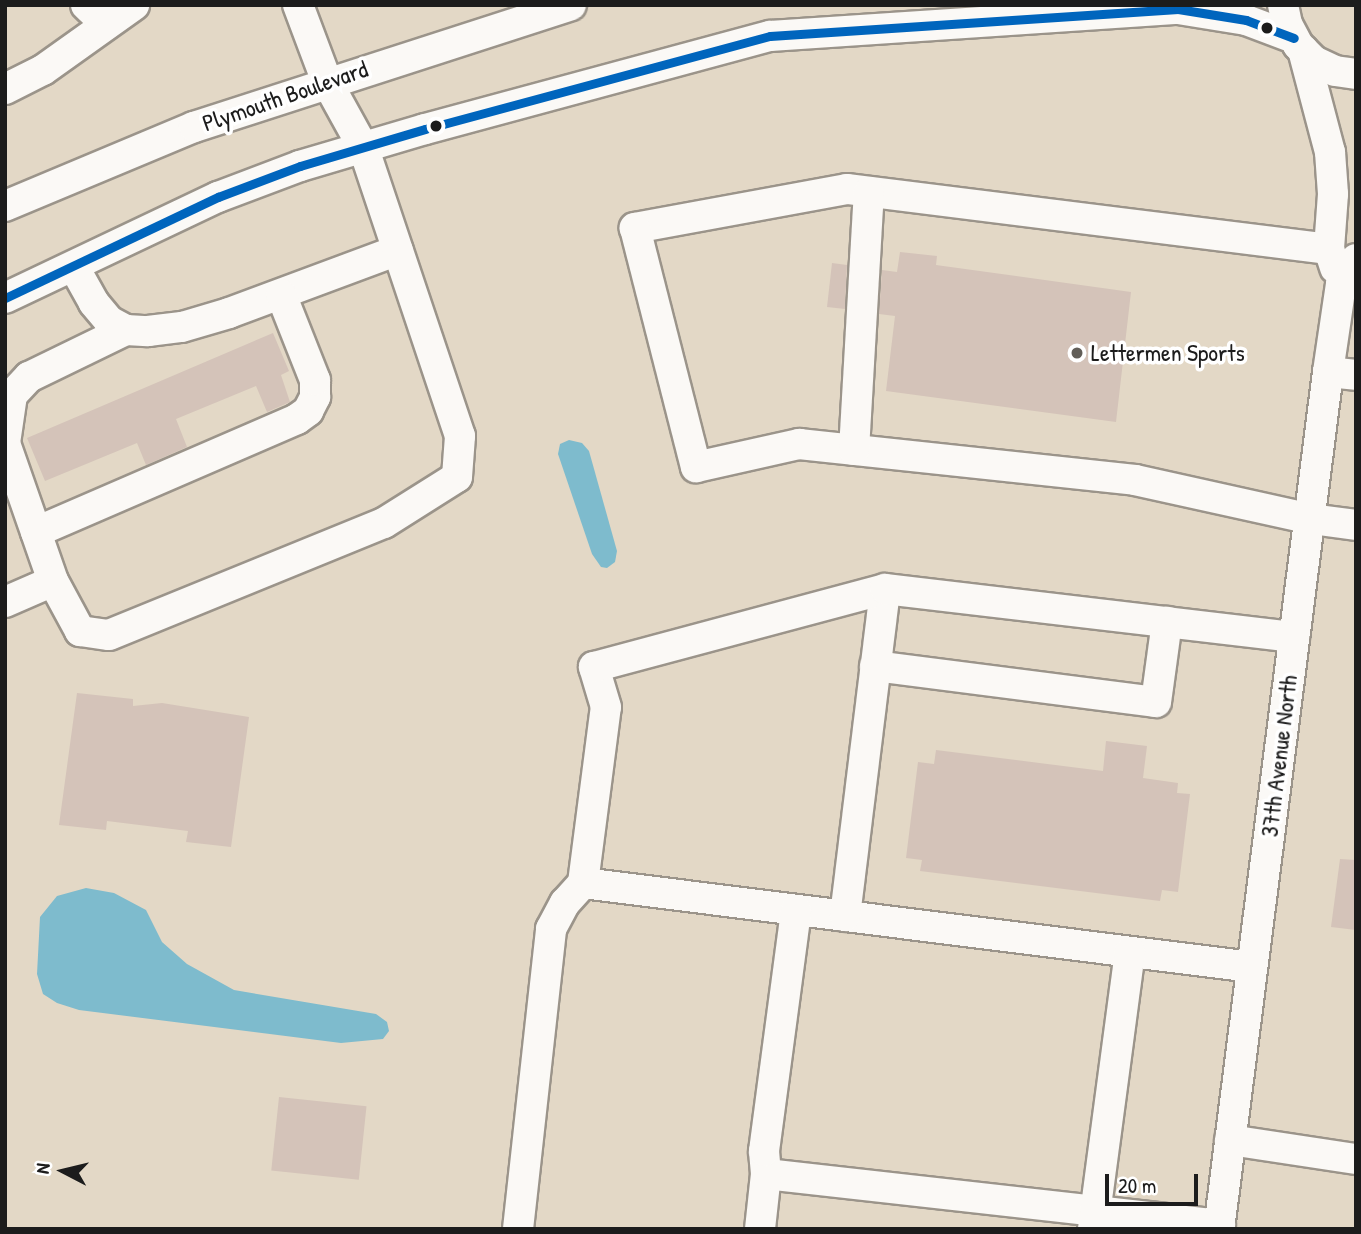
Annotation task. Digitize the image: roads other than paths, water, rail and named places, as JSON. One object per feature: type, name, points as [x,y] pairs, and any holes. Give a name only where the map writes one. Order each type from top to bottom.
[{"type":"street","points":[[5,89],[43,70],[96,15],[134,5]]},
{"type":"street","points":[[126,330],[29,377],[12,395],[5,443],[53,581],[80,631],[109,635],[384,523],[457,477],[460,436],[364,149],[327,82],[298,5]]},
{"type":"street","name":"Plymouth Boulevard","points":[[5,206],[194,127],[571,5]]},
{"type":"street","name":"37th Avenue North","points":[[1220,1227],[1294,637],[1311,519],[1342,374],[1342,264],[1330,152],[1298,44],[1287,24],[1283,5]]},
{"type":"street","points":[[5,298],[218,197],[300,166],[425,129],[770,36],[1178,9],[1245,20],[1298,44],[1314,61],[1335,71],[1356,74]]},
{"type":"street","points":[[1342,264],[847,189],[635,229],[696,467],[799,444],[1135,480],[1311,519],[1356,525]]},
{"type":"street","points":[[854,450],[869,192]]},
{"type":"street","points":[[74,267],[94,303],[109,321],[126,330],[148,331],[182,327],[281,294],[398,250]]},
{"type":"street","points":[[36,532],[297,419],[308,411],[315,397],[315,380],[281,294]]},
{"type":"street","points":[[5,602],[53,581]]},
{"type":"street","points":[[518,1229],[551,929],[565,903],[583,883],[606,707],[594,667],[885,589],[1294,637]]},
{"type":"street","points":[[845,916],[885,589]]},
{"type":"street","points":[[875,666],[1156,702],[1167,622]]},
{"type":"street","points":[[583,883],[1252,967]]},
{"type":"street","points":[[760,1229],[766,1174],[764,1151],[796,910]]},
{"type":"street","points":[[1094,1220],[1130,952]]},
{"type":"street","points":[[1230,1140],[1356,1159]]},
{"type":"street","points":[[766,1174],[1094,1220],[1220,1227]]},
{"type":"water","points":[[569,440],[582,443],[589,451],[617,551],[615,562],[607,568],[601,567],[592,554],[558,454],[560,444]]},
{"type":"water","points":[[86,888],[114,893],[146,910],[162,942],[187,964],[234,990],[376,1014],[387,1022],[389,1031],[383,1039],[341,1043],[79,1010],[57,1003],[43,994],[37,974],[40,917],[57,896]]},
{"type":"place","name":"Lettermen Sports","points":[[1077,353]]}]
